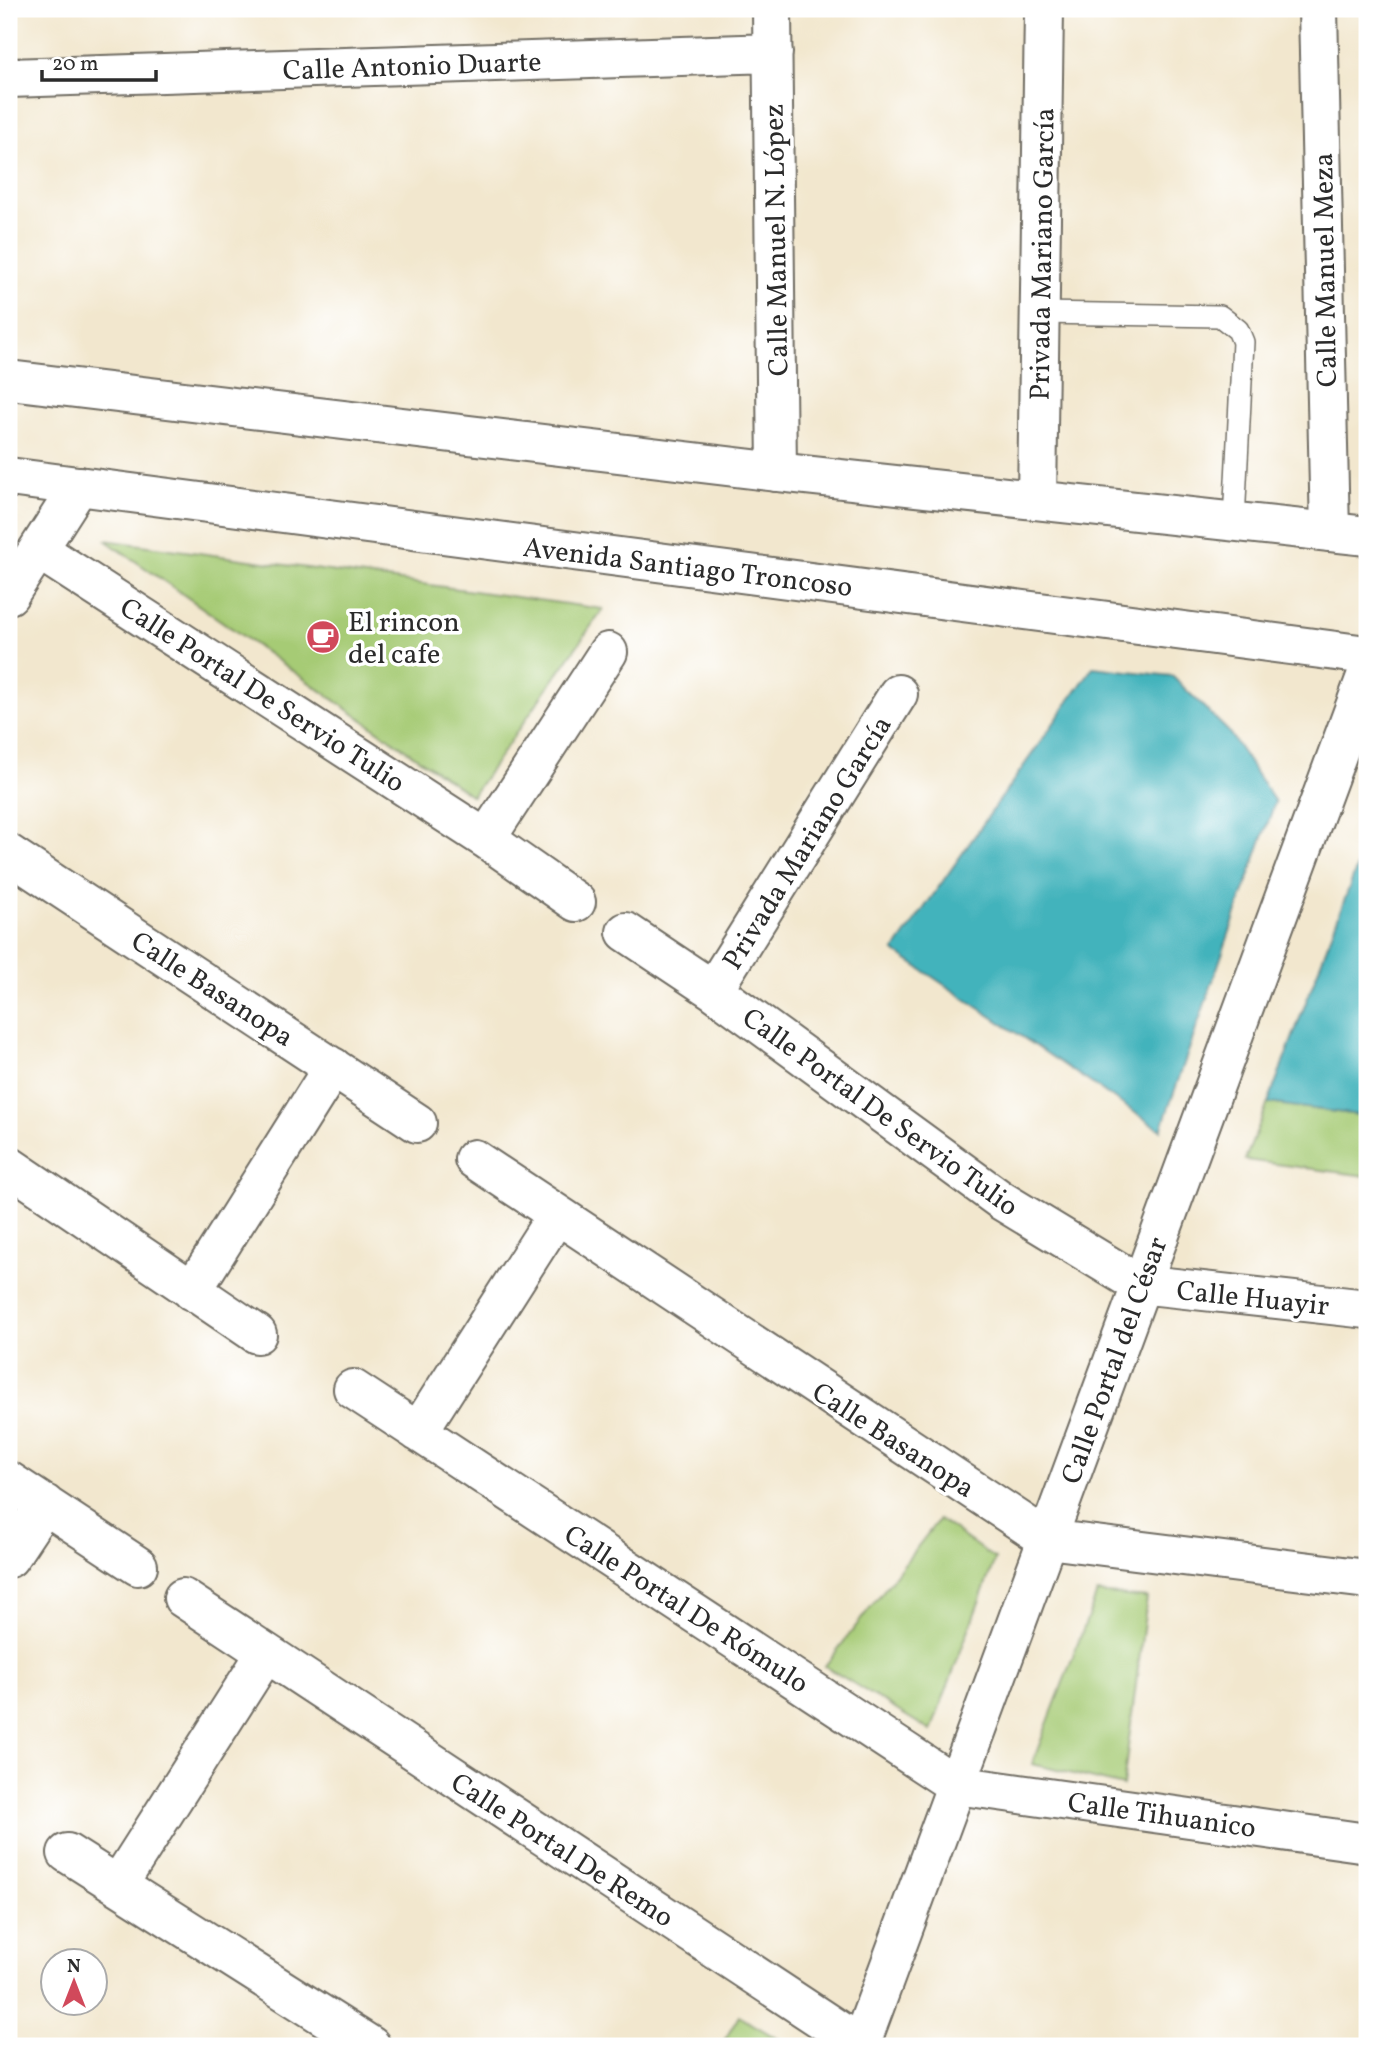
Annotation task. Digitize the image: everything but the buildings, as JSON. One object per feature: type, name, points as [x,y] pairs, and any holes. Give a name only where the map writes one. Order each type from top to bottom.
[{"type":"street","name":"Calle Manuel N. López","points":[[772,9],[777,472]]},
{"type":"street","name":"Privada Mariano García","points":[[1037,500],[1044,9]]},
{"type":"street","name":"Calle Manuel Meza","points":[[1318,9],[1330,532]]},
{"type":"street","name":"Calle Antonio Duarte","points":[[9,78],[773,52]]},
{"type":"street","points":[[9,380],[777,472],[1367,536]]},
{"type":"street","name":"Avenida Santiago Troncoso","points":[[9,477],[1367,655]]},
{"type":"street","points":[[9,595],[79,486]]},
{"type":"street","name":"Calle Portal De Servio Tulio","points":[[39,550],[486,839],[576,902]]},
{"type":"street","points":[[486,839],[608,652]]},
{"type":"street","name":"Calle Portal del César","points":[[861,2046],[1139,1284],[1367,674]]},
{"type":"street","name":"Privada Mariano García","points":[[713,990],[898,694]]},
{"type":"street","name":"Calle Basanopa","points":[[9,854],[417,1123]]},
{"type":"street","name":"Calle Portal De Servio Tulio","points":[[626,932],[713,990],[1002,1201],[1139,1284]]},
{"type":"street","points":[[192,1291],[333,1067]]},
{"type":"street","name":"Calle Basanopa","points":[[474,1159],[556,1216],[1048,1539],[1367,1579]]},
{"type":"street","points":[[9,1166],[257,1334]]},
{"type":"street","points":[[418,1432],[556,1216]]},
{"type":"street","name":"Calle Huayir","points":[[1139,1284],[1367,1309]]},
{"type":"street","name":"Calle Portal De Rómulo","points":[[353,1389],[956,1784]]},
{"type":"street","points":[[9,1481],[138,1566]]},
{"type":"street","points":[[9,1558],[45,1504]]},
{"type":"street","name":"Calle Portal De Remo","points":[[183,1598],[861,2046]]},
{"type":"street","points":[[118,1885],[265,1653]]},
{"type":"street","name":"Calle Tihuanico","points":[[956,1784],[1367,1843]]},
{"type":"street","points":[[67,1853],[371,2046]]},
{"type":"lane","points":[[1041,313],[1220,316],[1232,322],[1243,342],[1234,522]]},
{"type":"green space","points":[[105,540],[603,609],[472,796]]},
{"type":"green space","points":[[1268,1103],[1367,1116],[1367,1176],[1245,1160]]},
{"type":"green space","points":[[939,1519],[995,1559],[931,1731],[825,1666]]},
{"type":"green space","points":[[1097,1593],[1147,1598],[1123,1786],[1032,1764]]},
{"type":"green space","points":[[739,2016],[790,2046],[721,2046]]},
{"type":"water","points":[[1093,667],[1172,676],[1228,731],[1275,802],[1161,1130],[894,951]]},
{"type":"water","points":[[1367,840],[1367,1116],[1268,1103]]},
{"type":"place","name":"El rincon del cafe","points":[[323,637]]}]
